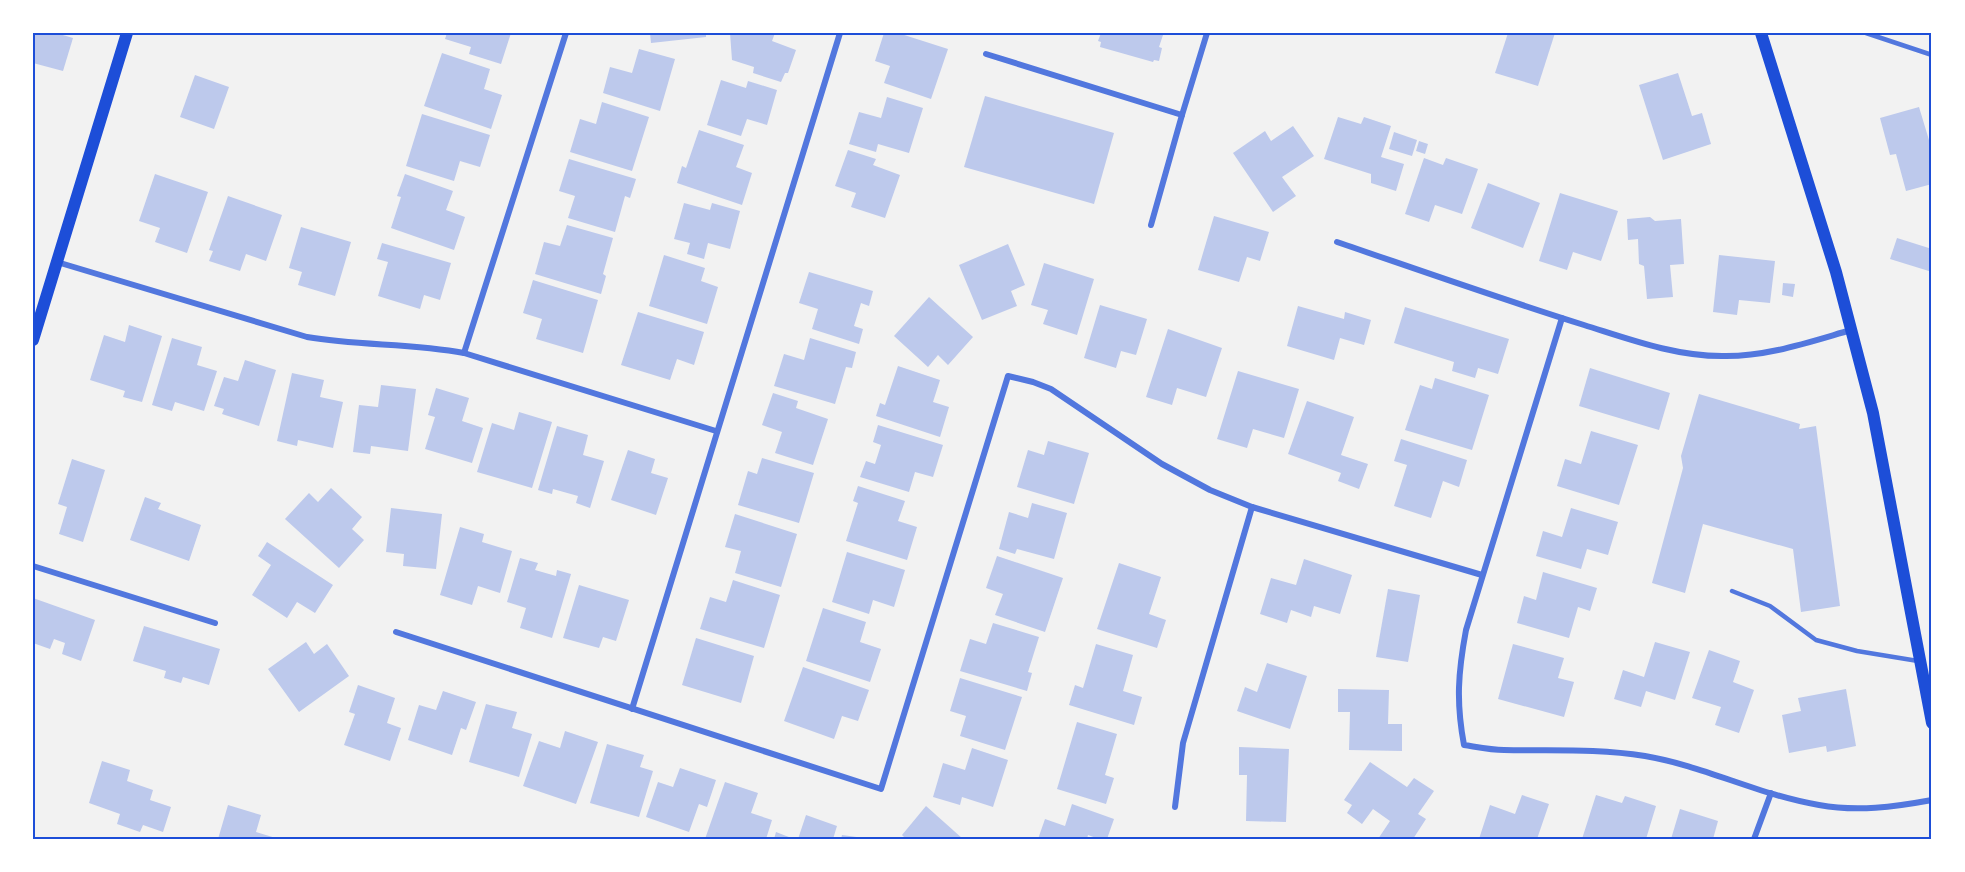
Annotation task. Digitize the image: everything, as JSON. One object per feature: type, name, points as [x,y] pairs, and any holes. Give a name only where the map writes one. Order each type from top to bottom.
[{"type":"main road","points":[[33,340],[127,33]]},
{"type":"main road","points":[[1761,33],[1836,272],[1872,412],[1932,723]]},
{"type":"street","points":[[464,353],[566,33]]},
{"type":"street","points":[[632,709],[840,33]]},
{"type":"street","points":[[1151,225],[1207,33]]},
{"type":"street","points":[[986,54],[1182,115]]},
{"type":"street","points":[[1337,242],[1562,318],[1646,344],[1684,353],[1722,356],[1768,353],[1851,330]]},
{"type":"street","points":[[57,262],[307,337],[330,341],[435,348],[464,353],[716,431]]},
{"type":"street","points":[[1562,318],[1466,630],[1460,663],[1458,699],[1464,745],[1503,750],[1593,750],[1647,756],[1819,805],[1857,809],[1900,806],[1932,800]]},
{"type":"street","points":[[396,632],[881,789],[1008,376],[1051,389],[1162,464],[1210,490],[1252,507],[1482,575]]},
{"type":"street","points":[[1176,807],[1183,743],[1252,507]]},
{"type":"street","points":[[33,566],[214,623]]},
{"type":"street","points":[[1754,839],[1771,793]]},
{"type":"lane","points":[[1866,33],[1932,55]]},
{"type":"lane","points":[[1732,591],[1770,606],[1816,640],[1857,651],[1920,662]]},
{"type":"building","points":[[33,33],[56,33],[73,38],[63,71],[33,63]]},
{"type":"building","points":[[447,33],[511,33],[501,64],[469,54],[471,47],[445,39]]},
{"type":"building","points":[[650,33],[706,33],[706,37],[651,43]]},
{"type":"building","points":[[730,33],[775,33],[772,41],[796,50],[788,73],[785,73],[781,82],[753,73],[754,67],[732,60]]},
{"type":"building","points":[[884,33],[898,33],[948,49],[931,99],[884,83],[890,66],[875,61]]},
{"type":"building","points":[[1101,33],[1163,35],[1159,47],[1162,48],[1159,61],[1154,60],[1153,62],[1100,47],[1101,42],[1098,41]]},
{"type":"building","points":[[1508,33],[1555,33],[1538,86],[1495,73]]},
{"type":"building","points":[[639,49],[675,59],[660,111],[603,93],[610,67],[632,73]]},
{"type":"building","points":[[442,53],[490,69],[484,89],[502,95],[491,129],[424,106]]},
{"type":"building","points":[[1678,73],[1692,116],[1702,113],[1711,144],[1663,160],[1639,85]]},
{"type":"building","points":[[195,75],[229,87],[214,129],[180,117]]},
{"type":"building","points":[[721,80],[746,88],[748,81],[777,90],[767,125],[747,119],[741,136],[707,125]]},
{"type":"building","points":[[985,96],[1114,133],[1094,204],[964,167]]},
{"type":"building","points":[[887,97],[923,108],[909,153],[878,144],[876,152],[849,144],[859,112],[881,118]]},
{"type":"building","points":[[602,102],[649,117],[632,171],[570,152],[580,119],[596,124]]},
{"type":"building","points":[[1919,107],[1932,150],[1932,184],[1906,191],[1896,154],[1890,155],[1880,118]]},
{"type":"building","points":[[422,114],[490,135],[480,167],[460,161],[454,181],[406,166]]},
{"type":"building","points":[[1338,117],[1361,124],[1364,117],[1391,126],[1381,157],[1404,164],[1396,191],[1371,183],[1371,174],[1324,159]]},
{"type":"building","points":[[1293,126],[1314,156],[1282,177],[1296,196],[1273,212],[1233,153],[1265,131],[1271,141]]},
{"type":"building","points":[[699,130],[744,145],[736,167],[752,173],[742,205],[677,183],[682,166],[686,168]]},
{"type":"building","points":[[1394,132],[1417,140],[1412,156],[1389,149]]},
{"type":"building","points":[[1419,141],[1428,144],[1425,154],[1416,151]]},
{"type":"building","points":[[848,150],[876,159],[873,165],[900,175],[885,218],[851,207],[856,193],[835,186]]},
{"type":"building","points":[[1424,158],[1443,165],[1446,158],[1478,169],[1462,214],[1435,205],[1429,222],[1405,214]]},
{"type":"building","points":[[569,159],[636,179],[630,198],[625,196],[615,232],[568,218],[575,196],[559,191]]},
{"type":"building","points":[[155,174],[208,192],[187,253],[155,242],[160,228],[139,221]]},
{"type":"building","points":[[405,174],[453,191],[446,210],[465,217],[454,250],[391,228],[401,197],[397,196]]},
{"type":"building","points":[[1488,183],[1540,203],[1523,248],[1471,228]]},
{"type":"building","points":[[1560,193],[1618,211],[1601,261],[1573,252],[1567,270],[1539,261]]},
{"type":"building","points":[[228,196],[282,215],[266,261],[246,254],[240,271],[209,261],[213,251],[209,250]]},
{"type":"building","points":[[684,203],[710,210],[712,203],[740,211],[730,249],[708,243],[704,259],[687,254],[690,243],[674,239]]},
{"type":"building","points":[[1214,216],[1269,232],[1260,261],[1247,257],[1239,282],[1198,270]]},
{"type":"building","points":[[1650,217],[1655,221],[1681,219],[1684,264],[1670,265],[1673,297],[1647,299],[1644,266],[1639,264],[1638,239],[1628,240],[1627,219]]},
{"type":"building","points":[[567,225],[613,238],[603,274],[606,276],[601,294],[535,274],[544,242],[560,246]]},
{"type":"building","points":[[301,227],[351,242],[335,296],[298,285],[302,272],[289,268]]},
{"type":"building","points":[[1897,238],[1932,249],[1932,272],[1890,259]]},
{"type":"building","points":[[382,243],[451,263],[440,300],[424,295],[420,309],[378,296],[388,262],[377,259]]},
{"type":"building","points":[[1008,244],[1025,285],[1011,291],[1017,306],[982,320],[959,265]]},
{"type":"building","points":[[664,255],[705,268],[701,281],[718,287],[707,324],[649,306]]},
{"type":"building","points":[[1719,255],[1775,261],[1770,303],[1739,300],[1737,315],[1713,312]]},
{"type":"building","points":[[1044,263],[1094,279],[1077,335],[1043,324],[1048,310],[1031,305]]},
{"type":"building","points":[[809,272],[873,291],[869,306],[861,303],[854,326],[863,329],[859,344],[812,329],[818,309],[799,303]]},
{"type":"building","points":[[533,280],[598,300],[583,353],[536,339],[542,319],[523,313]]},
{"type":"building","points":[[1783,283],[1795,284],[1793,297],[1782,295]]},
{"type":"building","points":[[929,297],[973,337],[948,365],[938,355],[928,367],[894,336]]},
{"type":"building","points":[[1100,305],[1147,319],[1136,355],[1121,351],[1116,368],[1084,358]]},
{"type":"building","points":[[1298,306],[1344,319],[1345,312],[1371,320],[1364,345],[1340,338],[1334,360],[1287,346]]},
{"type":"building","points":[[1405,307],[1509,339],[1498,374],[1478,368],[1475,378],[1452,371],[1454,362],[1394,343]]},
{"type":"building","points":[[638,312],[704,332],[694,365],[677,359],[670,380],[621,365]]},
{"type":"building","points":[[129,325],[162,336],[142,402],[123,397],[125,391],[90,380],[104,335],[125,342]]},
{"type":"building","points":[[1168,329],[1222,348],[1206,397],[1177,388],[1172,405],[1146,397]]},
{"type":"building","points":[[172,338],[202,347],[197,365],[217,371],[204,411],[175,402],[172,411],[152,405]]},
{"type":"building","points":[[810,338],[856,352],[852,368],[846,367],[835,404],[774,386],[784,354],[804,360]]},
{"type":"building","points":[[245,360],[276,370],[259,426],[222,414],[224,409],[214,406],[224,377],[238,381]]},
{"type":"building","points":[[898,366],[940,380],[933,402],[949,407],[940,437],[876,416],[880,403],[885,405]]},
{"type":"building","points":[[1590,368],[1670,393],[1659,430],[1579,406]]},
{"type":"building","points":[[1238,371],[1299,389],[1284,438],[1253,429],[1247,448],[1217,439]]},
{"type":"building","points":[[292,373],[324,380],[320,397],[343,402],[333,448],[298,440],[297,446],[277,441]]},
{"type":"building","points":[[1435,378],[1489,395],[1472,450],[1405,430],[1420,385],[1432,389]]},
{"type":"building","points":[[381,385],[416,389],[408,451],[371,446],[370,454],[353,452],[359,405],[378,407]]},
{"type":"building","points":[[436,388],[469,398],[462,421],[483,428],[472,463],[425,449],[435,417],[428,415]]},
{"type":"building","points":[[773,393],[798,401],[796,408],[828,419],[813,465],[775,453],[782,432],[762,425]]},
{"type":"building","points":[[1699,394],[1800,424],[1799,429],[1816,426],[1840,606],[1801,612],[1793,549],[1703,524],[1685,593],[1652,583],[1683,468],[1681,456]]},
{"type":"building","points":[[1307,401],[1354,417],[1341,455],[1368,464],[1359,489],[1338,481],[1341,473],[1288,454]]},
{"type":"building","points":[[519,412],[552,422],[532,488],[477,472],[492,423],[514,430]]},
{"type":"building","points":[[878,425],[943,445],[933,477],[915,472],[909,492],[860,477],[866,461],[875,464],[881,445],[873,442]]},
{"type":"building","points":[[557,426],[588,435],[583,455],[604,461],[590,508],[576,503],[578,496],[553,489],[552,494],[538,490]]},
{"type":"building","points":[[1591,431],[1638,445],[1619,505],[1557,486],[1565,459],[1581,464]]},
{"type":"building","points":[[1401,439],[1467,460],[1459,487],[1443,481],[1431,518],[1394,506],[1407,465],[1394,461]]},
{"type":"building","points":[[1048,441],[1089,453],[1074,504],[1017,487],[1028,450],[1044,455]]},
{"type":"building","points":[[628,450],[655,459],[651,473],[668,478],[656,515],[611,500]]},
{"type":"building","points":[[762,458],[814,473],[799,523],[738,505],[748,471],[757,474]]},
{"type":"building","points":[[72,459],[105,470],[83,542],[59,534],[67,507],[58,504]]},
{"type":"building","points":[[858,486],[905,501],[898,521],[917,527],[907,560],[846,541],[858,503],[853,501]]},
{"type":"building","points":[[331,488],[362,517],[352,529],[364,540],[339,568],[285,519],[309,493],[318,502]]},
{"type":"building","points":[[145,497],[161,503],[158,509],[201,525],[189,561],[130,540]]},
{"type":"building","points":[[1032,503],[1067,513],[1054,559],[1017,549],[1015,554],[999,549],[1009,512],[1028,518]]},
{"type":"building","points":[[391,508],[442,514],[436,569],[403,566],[404,554],[386,552]]},
{"type":"building","points":[[1571,508],[1618,522],[1608,555],[1587,549],[1581,569],[1536,556],[1543,531],[1562,537]]},
{"type":"building","points":[[735,514],[797,534],[781,587],[735,573],[741,551],[725,547]]},
{"type":"building","points":[[460,527],[484,534],[482,542],[512,551],[500,593],[478,586],[472,605],[440,595]]},
{"type":"building","points":[[267,542],[333,585],[315,613],[297,602],[287,618],[252,595],[271,565],[258,556]]},
{"type":"building","points":[[847,552],[905,570],[894,607],[873,600],[869,614],[832,602]]},
{"type":"building","points":[[997,556],[1063,578],[1045,632],[995,615],[1003,594],[986,588]]},
{"type":"building","points":[[520,558],[538,563],[535,570],[556,576],[557,570],[571,574],[552,638],[520,628],[526,608],[507,602]]},
{"type":"building","points":[[1304,559],[1352,575],[1340,614],[1314,606],[1311,617],[1291,610],[1287,623],[1260,614],[1271,578],[1296,585]]},
{"type":"building","points":[[1119,563],[1161,577],[1149,614],[1166,620],[1157,648],[1097,629]]},
{"type":"building","points":[[1543,572],[1597,588],[1590,611],[1578,607],[1569,638],[1517,623],[1524,596],[1536,600]]},
{"type":"building","points":[[733,580],[780,595],[764,648],[700,629],[710,597],[726,602]]},
{"type":"building","points":[[579,585],[629,600],[616,641],[603,637],[599,648],[563,638]]},
{"type":"building","points":[[1388,589],[1420,595],[1408,662],[1376,657]]},
{"type":"building","points":[[33,598],[95,620],[81,661],[62,654],[65,643],[54,639],[50,649],[33,643]]},
{"type":"building","points":[[823,608],[866,622],[860,642],[881,649],[870,682],[806,661]]},
{"type":"building","points":[[993,623],[1039,637],[1028,672],[1032,673],[1027,691],[960,671],[970,639],[986,644]]},
{"type":"building","points":[[144,626],[220,649],[209,685],[183,677],[181,683],[164,678],[166,671],[133,661]]},
{"type":"building","points":[[696,638],[754,656],[741,703],[682,685]]},
{"type":"building","points":[[306,642],[314,654],[327,644],[349,676],[299,712],[268,669]]},
{"type":"building","points":[[1655,642],[1690,652],[1675,700],[1646,691],[1641,707],[1614,699],[1623,670],[1644,677]]},
{"type":"building","points":[[1096,644],[1133,655],[1123,691],[1142,697],[1134,725],[1069,705],[1075,685],[1083,688]]},
{"type":"building","points":[[1513,644],[1564,658],[1558,678],[1574,682],[1564,717],[1498,699]]},
{"type":"building","points":[[1709,650],[1740,661],[1733,682],[1754,690],[1739,733],[1715,725],[1721,707],[1692,698]]},
{"type":"building","points":[[1267,663],[1307,676],[1290,729],[1237,711],[1245,687],[1257,692]]},
{"type":"building","points":[[803,667],[869,690],[858,721],[842,716],[834,739],[784,721]]},
{"type":"building","points":[[960,678],[1022,697],[1005,750],[960,736],[966,716],[950,711]]},
{"type":"building","points":[[358,685],[395,698],[387,723],[401,728],[390,761],[344,745],[355,714],[349,712]]},
{"type":"building","points":[[1338,689],[1389,690],[1388,724],[1402,724],[1402,751],[1349,750],[1350,712],[1338,712]]},
{"type":"building","points":[[1846,689],[1856,746],[1827,752],[1826,746],[1789,753],[1782,715],[1801,711],[1798,698]]},
{"type":"building","points":[[443,691],[476,702],[466,730],[461,728],[452,755],[408,740],[419,705],[436,710]]},
{"type":"building","points":[[486,704],[517,712],[512,728],[532,734],[519,777],[469,762]]},
{"type":"building","points":[[1077,722],[1117,734],[1105,775],[1114,778],[1106,804],[1057,789]]},
{"type":"building","points":[[565,731],[598,742],[576,804],[523,786],[539,741],[560,748]]},
{"type":"building","points":[[607,744],[644,755],[640,767],[653,771],[639,817],[590,803]]},
{"type":"building","points":[[1239,747],[1289,749],[1286,822],[1246,821],[1247,775],[1239,775]]},
{"type":"building","points":[[972,748],[1008,760],[993,807],[962,797],[960,805],[933,797],[943,763],[965,770]]},
{"type":"building","points":[[102,761],[130,770],[127,781],[153,790],[150,800],[171,807],[163,832],[143,825],[140,832],[117,824],[120,814],[89,803]]},
{"type":"building","points":[[1370,762],[1407,787],[1414,778],[1434,791],[1418,814],[1426,819],[1413,839],[1378,839],[1390,821],[1373,809],[1362,824],[1347,813],[1352,805],[1344,800]]},
{"type":"building","points":[[680,768],[716,780],[707,807],[699,804],[689,832],[646,817],[658,782],[673,787]]},
{"type":"building","points":[[725,782],[758,793],[751,813],[772,820],[766,839],[705,839]]},
{"type":"building","points":[[1522,795],[1549,804],[1537,839],[1479,839],[1490,805],[1515,814]]},
{"type":"building","points":[[1596,795],[1622,803],[1625,796],[1656,806],[1646,839],[1582,839]]},
{"type":"building","points":[[1072,804],[1114,819],[1107,839],[1088,835],[1087,839],[1038,839],[1045,819],[1065,826]]},
{"type":"building","points":[[228,805],[261,815],[256,832],[279,839],[218,839]]},
{"type":"building","points":[[926,806],[963,839],[906,839],[902,835]]},
{"type":"building","points":[[1680,809],[1718,821],[1713,839],[1671,839]]},
{"type":"building","points":[[806,815],[837,826],[833,839],[798,839]]},
{"type":"building","points":[[776,832],[794,839],[774,839]]},
{"type":"building","points":[[842,835],[864,838],[864,839],[841,839]]}]
